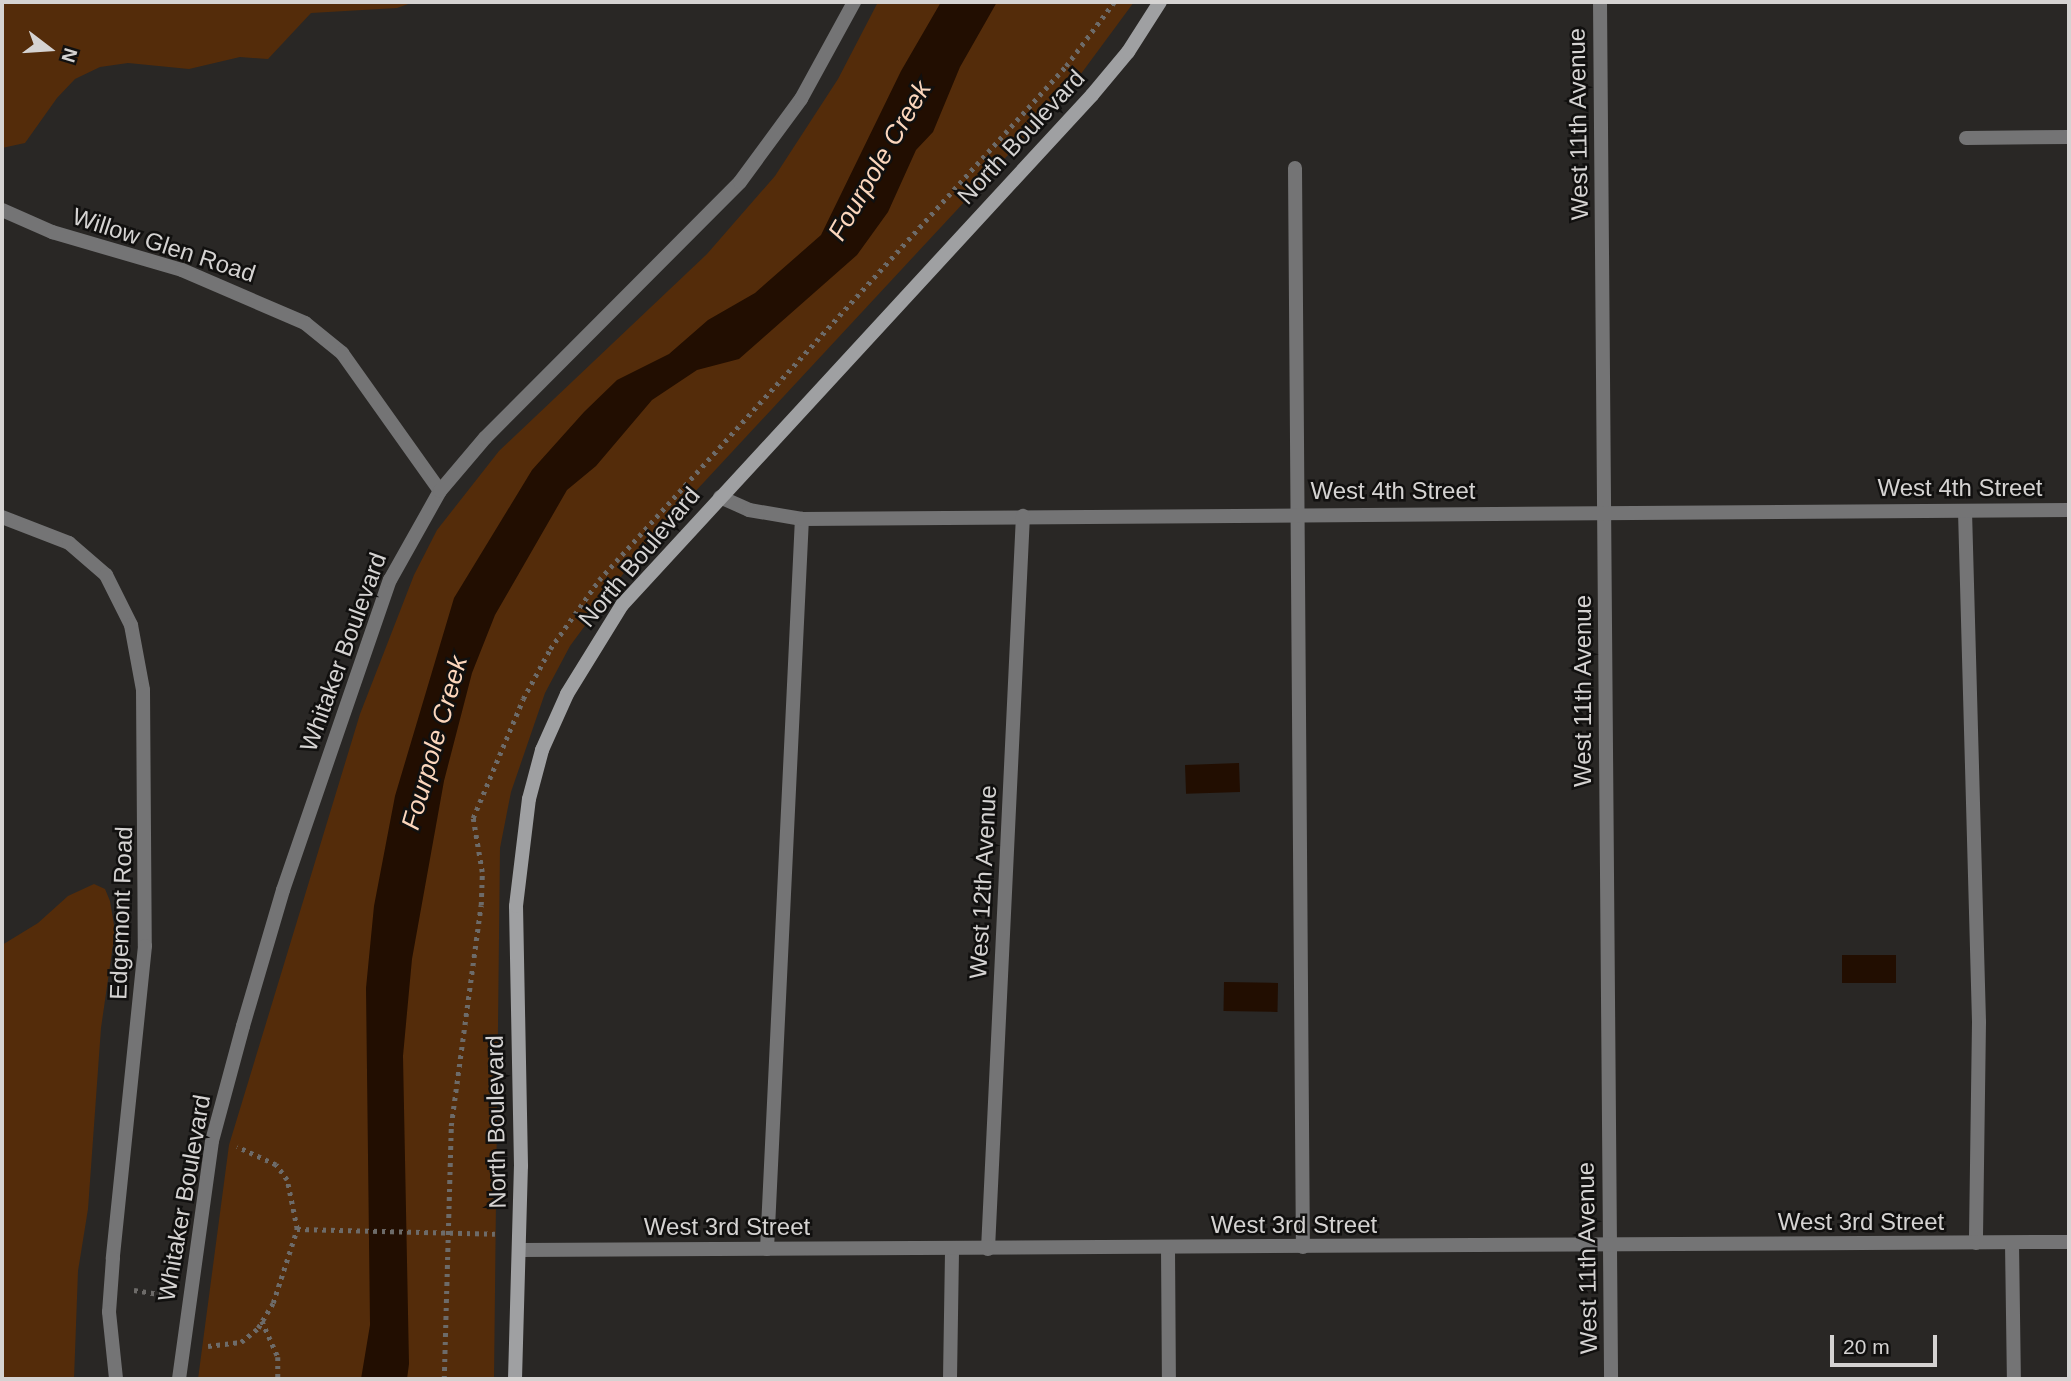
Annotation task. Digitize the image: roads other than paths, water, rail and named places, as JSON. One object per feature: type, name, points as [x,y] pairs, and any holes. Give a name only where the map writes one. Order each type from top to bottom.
[{"type":"street","name":"Whitaker Boulevard","points":[[179,1379],[212,1141],[243,1026],[361,657],[390,580],[440,491],[485,438],[740,182],[801,99],[854,2]]},
{"type":"street","name":"North Boulevard","points":[[515,1379],[520,1250],[516,906],[529,799],[542,750],[592,648],[622,605],[1092,95],[1128,52],[1160,2]]},
{"type":"street","name":"West 11th Avenue","points":[[1600,2],[1611,1379]]},
{"type":"street","points":[[1966,138],[2069,137]]},
{"type":"street","points":[[1295,168],[1303,1247]]},
{"type":"street","name":"Willow Glen Road","points":[[2,210],[52,232],[225,285],[305,323],[342,353],[440,491]]},
{"type":"street","name":"West 4th Street","points":[[720,497],[749,510],[802,519],[2069,510]]},
{"type":"street","points":[[1965,511],[1979,1022],[1976,1244]]},
{"type":"street","name":"West 12th Avenue","points":[[988,1249],[1023,516]]},
{"type":"street","name":"Edgemont Road","points":[[2,517],[69,543],[106,575],[121,597],[131,625],[143,690],[145,946],[109,1312],[116,1379]]},
{"type":"street","points":[[767,1249],[802,519]]},
{"type":"street","name":"West 3rd Street","points":[[520,1250],[1610,1247],[2069,1242]]},
{"type":"street","points":[[2012,1243],[2014,1379]]},
{"type":"street","points":[[1168,1248],[1169,1379]]},
{"type":"street","points":[[950,1379],[952,1250]]},
{"type":"water","name":"Fourpole Creek","points":[[941,2],[997,2],[960,67],[933,132],[916,150],[888,212],[857,255],[739,359],[697,370],[652,400],[596,466],[567,490],[495,615],[472,673],[444,781],[412,959],[403,1056],[409,1364],[407,1379],[361,1379],[370,1325],[366,988],[374,906],[395,796],[454,598],[532,470],[584,412],[617,380],[669,354],[708,320],[755,293],[821,235],[901,71]]},
{"type":"water","points":[[1239,763],[1240,792],[1186,794],[1185,765]]},
{"type":"water","points":[[1842,955],[1896,955],[1896,983],[1842,983]]},
{"type":"water","points":[[1224,982],[1278,983],[1277,1012],[1223,1011]]}]
